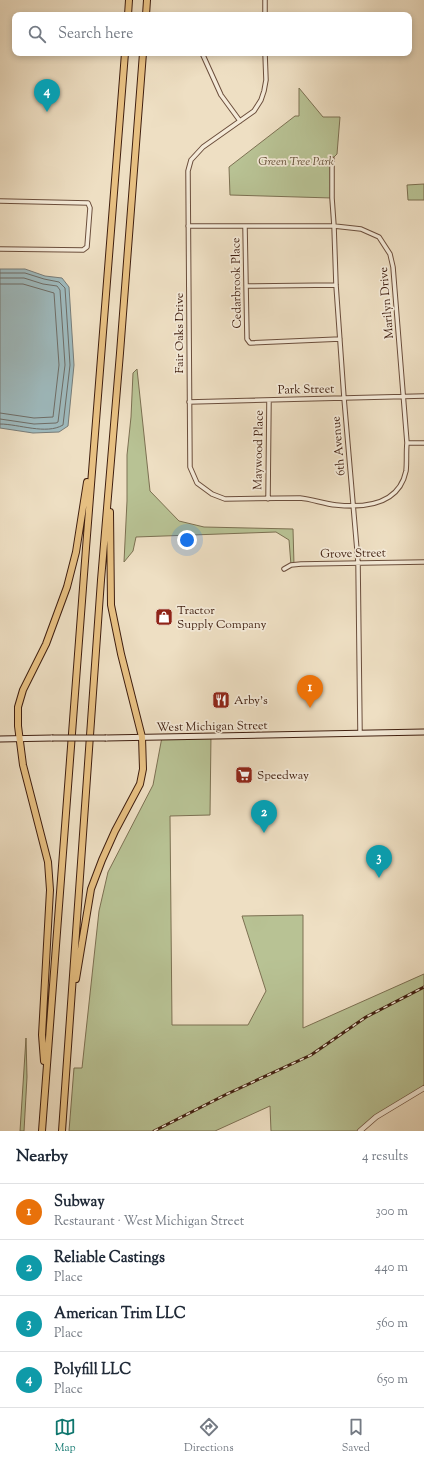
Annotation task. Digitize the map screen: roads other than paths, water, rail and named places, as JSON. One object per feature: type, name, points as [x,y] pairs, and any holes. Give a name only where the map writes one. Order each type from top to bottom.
[{"type":"highway","points":[[128,12],[129,0]]},
{"type":"highway","points":[[146,12],[147,0]]},
{"type":"highway","points":[[42,1131],[93,451],[125,56]]},
{"type":"highway","points":[[62,1131],[100,588],[143,56]]},
{"type":"highway","points":[[46,1076],[42,1035],[50,890],[48,862],[22,765],[18,707],[22,690],[46,644],[67,587],[76,552],[93,451]]},
{"type":"highway","points":[[70,1014],[92,889],[102,860],[115,831],[140,784],[143,769],[142,737],[121,654],[111,605],[110,476]]},
{"type":"main road","name":"West Michigan Street","points":[[0,739],[424,732]]},
{"type":"street","points":[[265,0],[265,12]]},
{"type":"street","points":[[203,56],[221,94],[240,121]]},
{"type":"street","name":"Fair Oaks Drive","points":[[265,56],[266,80],[264,91],[261,100],[254,111],[203,147],[191,160],[188,171],[190,467],[197,483],[212,494],[226,498],[300,498],[336,505],[354,505]]},
{"type":"street","name":"6th Avenue","points":[[332,159],[332,198],[336,285],[358,562],[360,732]]},
{"type":"street","points":[[0,201],[88,203],[90,208],[87,247],[83,250],[0,249]]},
{"type":"street","name":"Marilyn Drive","points":[[188,226],[334,226],[361,229],[379,237],[390,254],[394,267],[404,397],[407,443],[406,470],[403,481],[398,490],[383,501],[371,504],[354,505]]},
{"type":"street","name":"Cedarbrook Place","points":[[245,227],[246,339],[250,343],[340,339]]},
{"type":"street","points":[[246,286],[336,285]]},
{"type":"street","name":"Park Street","points":[[189,402],[424,396]]},
{"type":"street","name":"Maywood Place","points":[[268,499],[269,400]]},
{"type":"street","points":[[407,443],[424,443]]},
{"type":"street","name":"Grove Street","points":[[284,569],[292,565],[301,564],[424,562]]},
{"type":"street","points":[[360,1131],[376,1117],[424,1088]]},
{"type":"water","points":[[0,269],[25,269],[45,276],[62,278],[69,287],[74,365],[68,426],[59,432],[33,433],[0,428]]},
{"type":"railway","points":[[154,1131],[227,1094],[311,1055],[366,1017],[424,987]]},
{"type":"place","name":"Polyfill LLC","points":[[47,112]]},
{"type":"place","name":"Tractor Supply Company","points":[[164,617]]},
{"type":"place","name":"Arby's","points":[[221,700]]},
{"type":"place","name":"Subway","points":[[310,708]]},
{"type":"place","name":"Speedway","points":[[244,775]]},
{"type":"place","name":"Reliable Castings","points":[[264,833]]},
{"type":"place","name":"American Trim LLC","points":[[379,878]]},
{"type":"park label","name":"Green Tree Park","points":[[296,161]]}]
